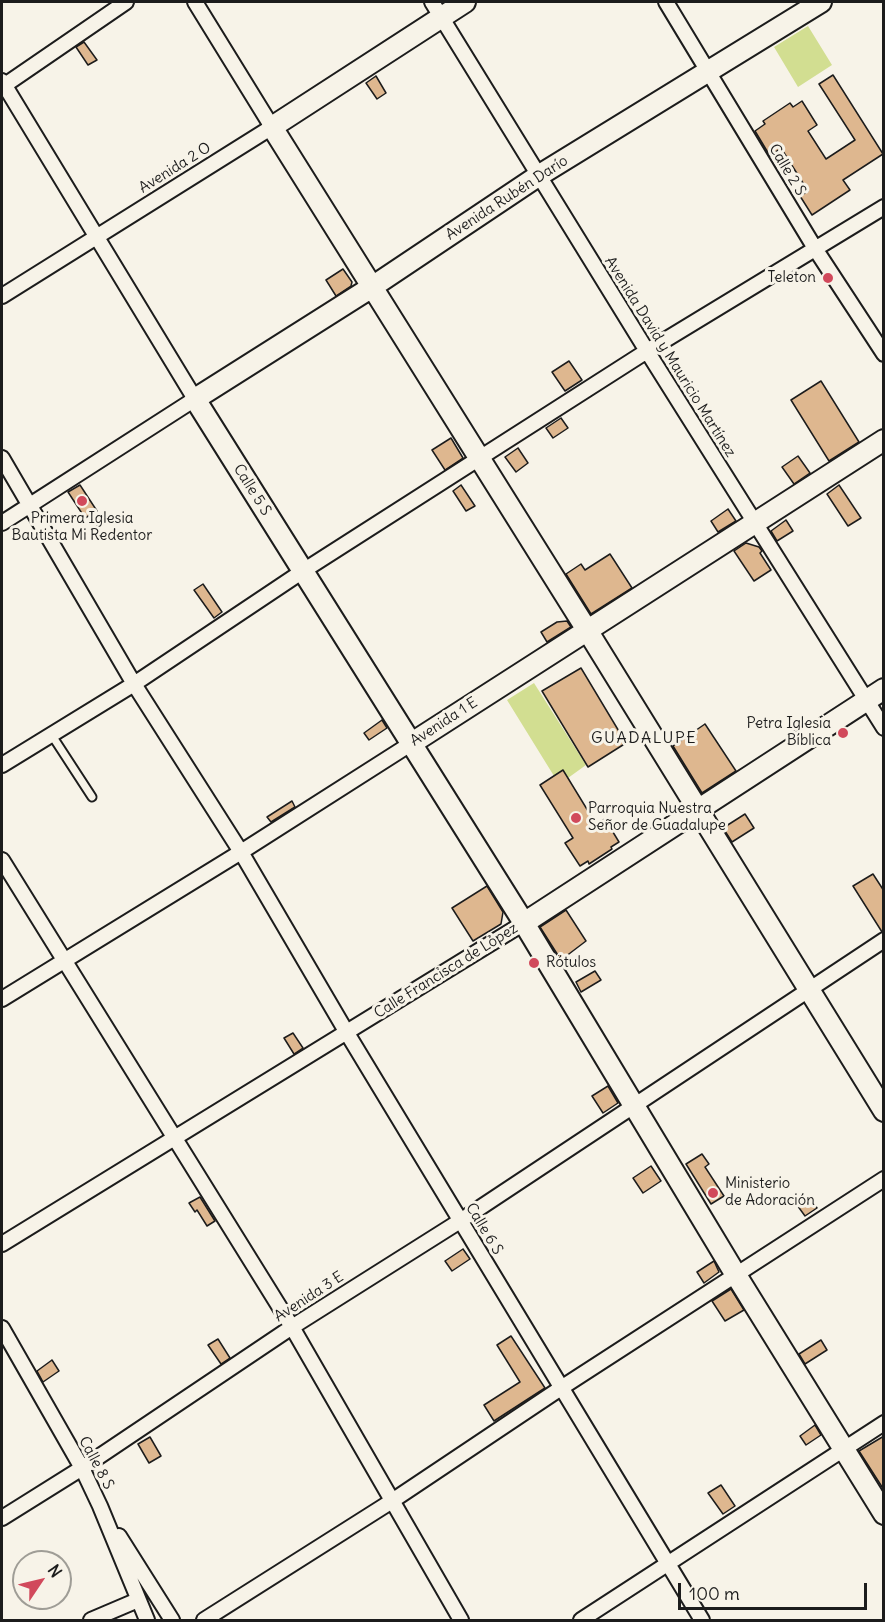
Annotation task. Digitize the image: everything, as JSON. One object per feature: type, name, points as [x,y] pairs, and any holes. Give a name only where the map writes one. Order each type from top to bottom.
[{"type":"street","points":[[2,84],[126,2]]},
{"type":"street","points":[[195,2],[588,630],[884,1111]]},
{"type":"street","points":[[272,127],[436,9],[465,2]]},
{"type":"street","name":"Calle 2 S","points":[[666,2],[816,250],[884,354]]},
{"type":"street","name":"Avenida Rubén Darío","points":[[195,399],[372,287],[538,176],[821,2]]},
{"type":"street","name":"Avenida David y Mauricio Martínez","points":[[436,9],[884,728]]},
{"type":"street","name":"Calle 5 S","points":[[2,84],[195,399],[524,923],[736,1275],[884,1514]]},
{"type":"street","name":"Avenida 2 O","points":[[2,296],[272,127]]},
{"type":"street","points":[[2,765],[134,684],[303,571],[647,351],[884,207]]},
{"type":"street","points":[[2,523],[195,399]]},
{"type":"street","name":"Avenida 1 E","points":[[2,999],[241,852],[884,440]]},
{"type":"street","name":"Calle 6 S","points":[[2,458],[134,684],[241,852],[347,1033],[702,1620]]},
{"type":"street","name":"Calle Francisca de López","points":[[2,1244],[524,923],[884,688]]},
{"type":"street","points":[[2,860],[292,1327],[461,1620]]},
{"type":"street","name":"Avenida 3 E","points":[[2,1518],[82,1468],[292,1327],[460,1221],[884,940]]},
{"type":"street","points":[[204,1620],[392,1502],[561,1388],[884,1179]]},
{"type":"street","name":"Calle 8 S","points":[[2,1328],[82,1468],[147,1620]]},
{"type":"street","points":[[580,1620],[884,1423]]},
{"type":"street","points":[[100,1506],[172,1620]]},
{"type":"street","points":[[91,1620],[138,1600]]},
{"type":"lane","points":[[51,734],[92,797]]},
{"type":"green space","points":[[808,26],[832,65],[798,87],[774,47]]},
{"type":"green space","points":[[534,683],[586,765],[568,778],[563,770],[554,776],[507,700]]},
{"type":"building","points":[[84,42],[97,60],[88,65],[76,47]]},
{"type":"building","points":[[833,75],[883,154],[843,180],[850,190],[812,215],[800,196],[808,191],[781,148],[770,156],[755,131],[765,124],[763,121],[790,103],[793,107],[802,101],[817,125],[808,131],[826,159],[855,140],[819,84]]},
{"type":"building","points":[[376,76],[386,93],[377,99],[366,83]]},
{"type":"building","points":[[343,269],[352,282],[351,286],[336,296],[326,280]]},
{"type":"building","points":[[569,361],[582,380],[565,391],[552,372]]},
{"type":"building","points":[[821,381],[859,442],[829,461],[791,400]]},
{"type":"building","points":[[561,418],[568,428],[553,438],[546,428]]},
{"type":"building","points":[[451,438],[463,458],[445,470],[432,450]]},
{"type":"building","points":[[518,448],[528,463],[516,472],[505,457]]},
{"type":"building","points":[[798,456],[810,473],[794,484],[782,467]]},
{"type":"building","name":"Primera Iglesia Bautista Mi Redentor","points":[[80,485],[97,511],[85,518],[68,492]]},
{"type":"building","points":[[461,485],[475,506],[466,511],[453,491]]},
{"type":"building","points":[[839,485],[861,518],[848,526],[827,494]]},
{"type":"building","points":[[728,509],[736,521],[718,532],[711,521]]},
{"type":"building","points":[[786,520],[793,531],[777,541],[771,531]]},
{"type":"building","points":[[746,543],[759,547],[762,551],[760,553],[771,570],[754,581],[734,551]]},
{"type":"building","points":[[610,554],[632,588],[591,614],[566,574],[581,564],[585,570]]},
{"type":"building","points":[[203,584],[222,612],[214,618],[194,590]]},
{"type":"building","points":[[567,621],[571,627],[547,642],[541,632],[557,622]]},
{"type":"building","points":[[581,668],[626,743],[588,767],[542,691]]},
{"type":"building","points":[[382,720],[387,728],[369,740],[364,733]]},
{"type":"building","points":[[705,724],[736,771],[702,793],[673,746]]},
{"type":"building","name":"Parroquia Nuestra Señor de Guadalupe","points":[[563,770],[596,824],[605,819],[619,842],[589,864],[588,861],[580,866],[565,843],[573,838],[540,785]]},
{"type":"building","points":[[292,801],[295,807],[271,822],[267,817]]},
{"type":"building","points":[[745,814],[754,828],[732,842],[723,828]]},
{"type":"building","points":[[873,874],[884,891],[884,931],[882,932],[853,886]]},
{"type":"building","points":[[487,886],[503,912],[501,924],[473,941],[452,908]]},
{"type":"building","points":[[566,910],[586,941],[561,960],[540,927]]},
{"type":"building","points":[[595,971],[601,980],[581,992],[576,982]]},
{"type":"building","points":[[293,1033],[303,1048],[294,1054],[284,1038]]},
{"type":"building","points":[[608,1086],[618,1103],[603,1113],[592,1096]]},
{"type":"building","points":[[702,1154],[709,1164],[705,1167],[724,1196],[711,1204],[686,1164]]},
{"type":"building","points":[[651,1166],[661,1181],[643,1193],[633,1178]]},
{"type":"building","points":[[809,1196],[817,1208],[805,1216],[797,1205]]},
{"type":"building","points":[[200,1197],[215,1221],[207,1226],[197,1210],[195,1212],[189,1203]]},
{"type":"building","points":[[463,1249],[470,1259],[452,1271],[445,1261]]},
{"type":"building","points":[[714,1261],[719,1272],[704,1283],[697,1272]]},
{"type":"building","points":[[731,1289],[744,1310],[725,1321],[712,1301]]},
{"type":"building","points":[[511,1336],[545,1388],[494,1421],[484,1405],[520,1382],[497,1345]]},
{"type":"building","points":[[218,1339],[230,1358],[221,1364],[208,1345]]},
{"type":"building","points":[[821,1340],[827,1350],[805,1364],[799,1354]]},
{"type":"building","points":[[52,1360],[59,1371],[43,1382],[37,1371]]},
{"type":"building","points":[[815,1425],[821,1435],[806,1445],[800,1436]]},
{"type":"building","points":[[884,1436],[884,1490],[859,1451]]},
{"type":"building","points":[[150,1437],[161,1456],[149,1463],[138,1444]]},
{"type":"building","points":[[721,1485],[735,1506],[723,1514],[708,1493]]},
{"type":"place","name":"Teleton","points":[[828,278]]},
{"type":"place","name":"Primera Iglesia Bautista Mi Redentor","points":[[82,501]]},
{"type":"place","name":"Petra Iglesia Bíblica","points":[[843,733]]},
{"type":"place","name":"Parroquia Nuestra Señor de Guadalupe","points":[[576,818]]},
{"type":"place","name":"Rótulos","points":[[534,963]]},
{"type":"place","name":"Ministerio de Adoración","points":[[713,1193]]},
{"type":"district","name":"GUADALUPE","points":[[644,738]]}]
